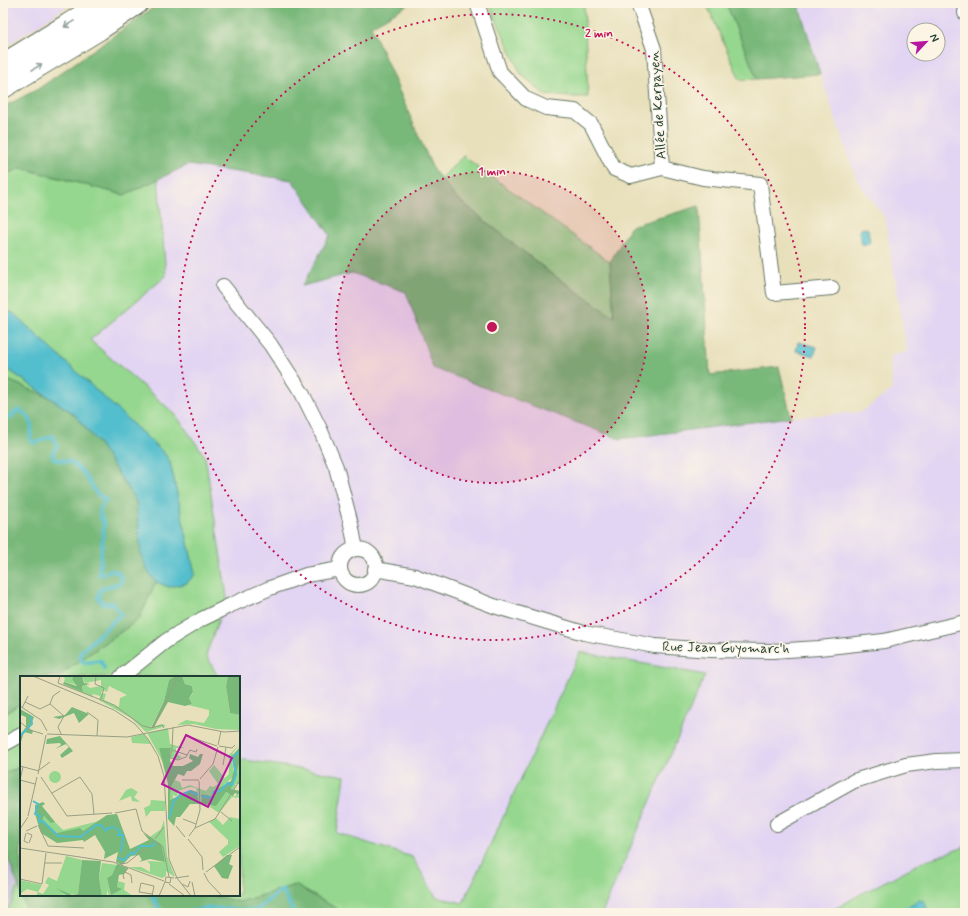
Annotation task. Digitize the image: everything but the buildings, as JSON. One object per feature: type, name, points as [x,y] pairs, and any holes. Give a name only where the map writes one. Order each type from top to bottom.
[{"type":"highway","points":[[3,65],[102,3]]},
{"type":"highway","points":[[3,87],[99,29],[137,3]]},
{"type":"street","name":"Allée de Kerpayen","points":[[477,3],[500,72],[526,99],[546,108],[575,111],[591,124],[614,169],[631,176],[662,168],[654,49],[638,3]]},
{"type":"street","points":[[662,168],[703,178],[760,184],[774,293],[832,288]]},
{"type":"street","points":[[223,286],[270,344],[302,393],[320,429],[336,467],[356,549]]},
{"type":"street","points":[[356,549],[362,550],[370,555],[375,564],[375,569],[374,575],[366,583],[355,584],[350,583],[342,575],[340,564],[342,558],[346,554],[356,549]]},
{"type":"street","points":[[122,676],[166,641],[202,619],[270,588],[306,575],[340,569]]},
{"type":"street","name":"Rue Jean Guyomarc'h","points":[[375,569],[415,576],[494,606],[584,634],[655,646],[772,652],[884,641],[965,622]]},
{"type":"street","points":[[3,745],[20,736]]},
{"type":"street","points":[[777,824],[854,781],[906,765],[937,761],[965,760]]},
{"type":"shaded area","points":[[3,3],[72,3],[3,48]]},
{"type":"shaded area","points":[[798,3],[965,3],[965,847],[924,861],[828,913],[602,913],[705,675],[580,652],[464,903],[436,897],[412,857],[337,833],[345,776],[240,759],[240,676],[217,676],[206,656],[227,597],[89,340],[166,276],[158,179],[188,165],[292,180],[330,235],[302,286],[352,273],[406,292],[434,368],[620,439],[791,417],[861,412],[892,390],[890,356],[907,352],[885,218],[857,180],[820,74]]},
{"type":"shaded area","points":[[3,844],[19,885],[7,913],[3,913]]},
{"type":"green space","points":[[160,3],[411,3],[371,26],[433,169],[454,196],[549,272],[614,317],[610,262],[631,226],[699,206],[710,375],[779,367],[791,417],[620,439],[433,368],[406,292],[352,273],[302,286],[330,235],[292,180],[188,165],[124,195],[22,168],[3,175],[3,107],[38,89]]},
{"type":"green space","points":[[490,3],[584,3],[588,97],[545,95],[521,74],[490,6]]},
{"type":"green space","points":[[706,3],[726,3],[757,79],[740,80]]},
{"type":"green space","points":[[726,3],[798,3],[820,74],[757,79]]},
{"type":"green space","points":[[463,156],[610,262],[614,317],[549,272],[454,196],[441,179]]},
{"type":"green space","points":[[21,168],[124,195],[158,179],[166,276],[90,340],[175,414],[205,456],[227,597],[206,655],[217,676],[58,676],[139,619],[156,582],[169,587],[187,583],[195,574],[170,462],[164,453],[13,313],[3,310],[3,175]]},
{"type":"green space","points":[[3,366],[48,397],[3,378]]},
{"type":"green space","points":[[3,378],[48,397],[74,414],[100,445],[136,501],[148,571],[156,582],[139,619],[58,676],[20,676],[20,704],[3,715]]},
{"type":"green space","points":[[580,652],[705,675],[602,913],[344,913],[295,885],[239,902],[216,896],[240,896],[240,759],[345,776],[337,833],[412,857],[436,897],[463,903]]},
{"type":"green space","points":[[20,704],[20,767],[3,773],[3,715]]},
{"type":"green space","points":[[20,767],[20,890],[3,844],[3,773]]},
{"type":"green space","points":[[965,847],[965,913],[828,913],[924,861]]},
{"type":"green space","points":[[19,885],[20,896],[22,896],[27,913],[7,913]]},
{"type":"green space","points":[[295,885],[344,913],[27,913],[21,896],[216,896],[239,902]]},
{"type":"water","points":[[866,228],[868,229],[870,242],[863,245],[861,243],[859,231]]},
{"type":"water","points":[[3,310],[13,313],[164,453],[170,462],[195,574],[187,583],[169,587],[156,582],[148,571],[141,555],[136,501],[100,445],[74,414],[3,366]]},
{"type":"water","points":[[798,342],[817,347],[814,356],[796,351]]},
{"type":"water","points":[[918,900],[924,901],[929,913],[897,913]]},
{"type":"waterway","points":[[3,412],[6,416],[11,418],[14,413],[19,410],[24,413],[31,422],[32,430],[30,439],[34,443],[52,436],[57,446],[52,454],[54,459],[71,462],[82,471],[97,494],[106,500],[100,509],[100,515],[104,525],[99,574],[102,575],[110,570],[119,573],[122,579],[120,583],[101,589],[98,597],[103,604],[112,603],[121,614],[81,652],[80,658],[84,663],[101,661],[104,668]]},
{"type":"waterway","points":[[182,913],[210,908],[255,911],[282,889],[294,913]]},
{"type":"waterway","points":[[153,896],[161,913]]}]
